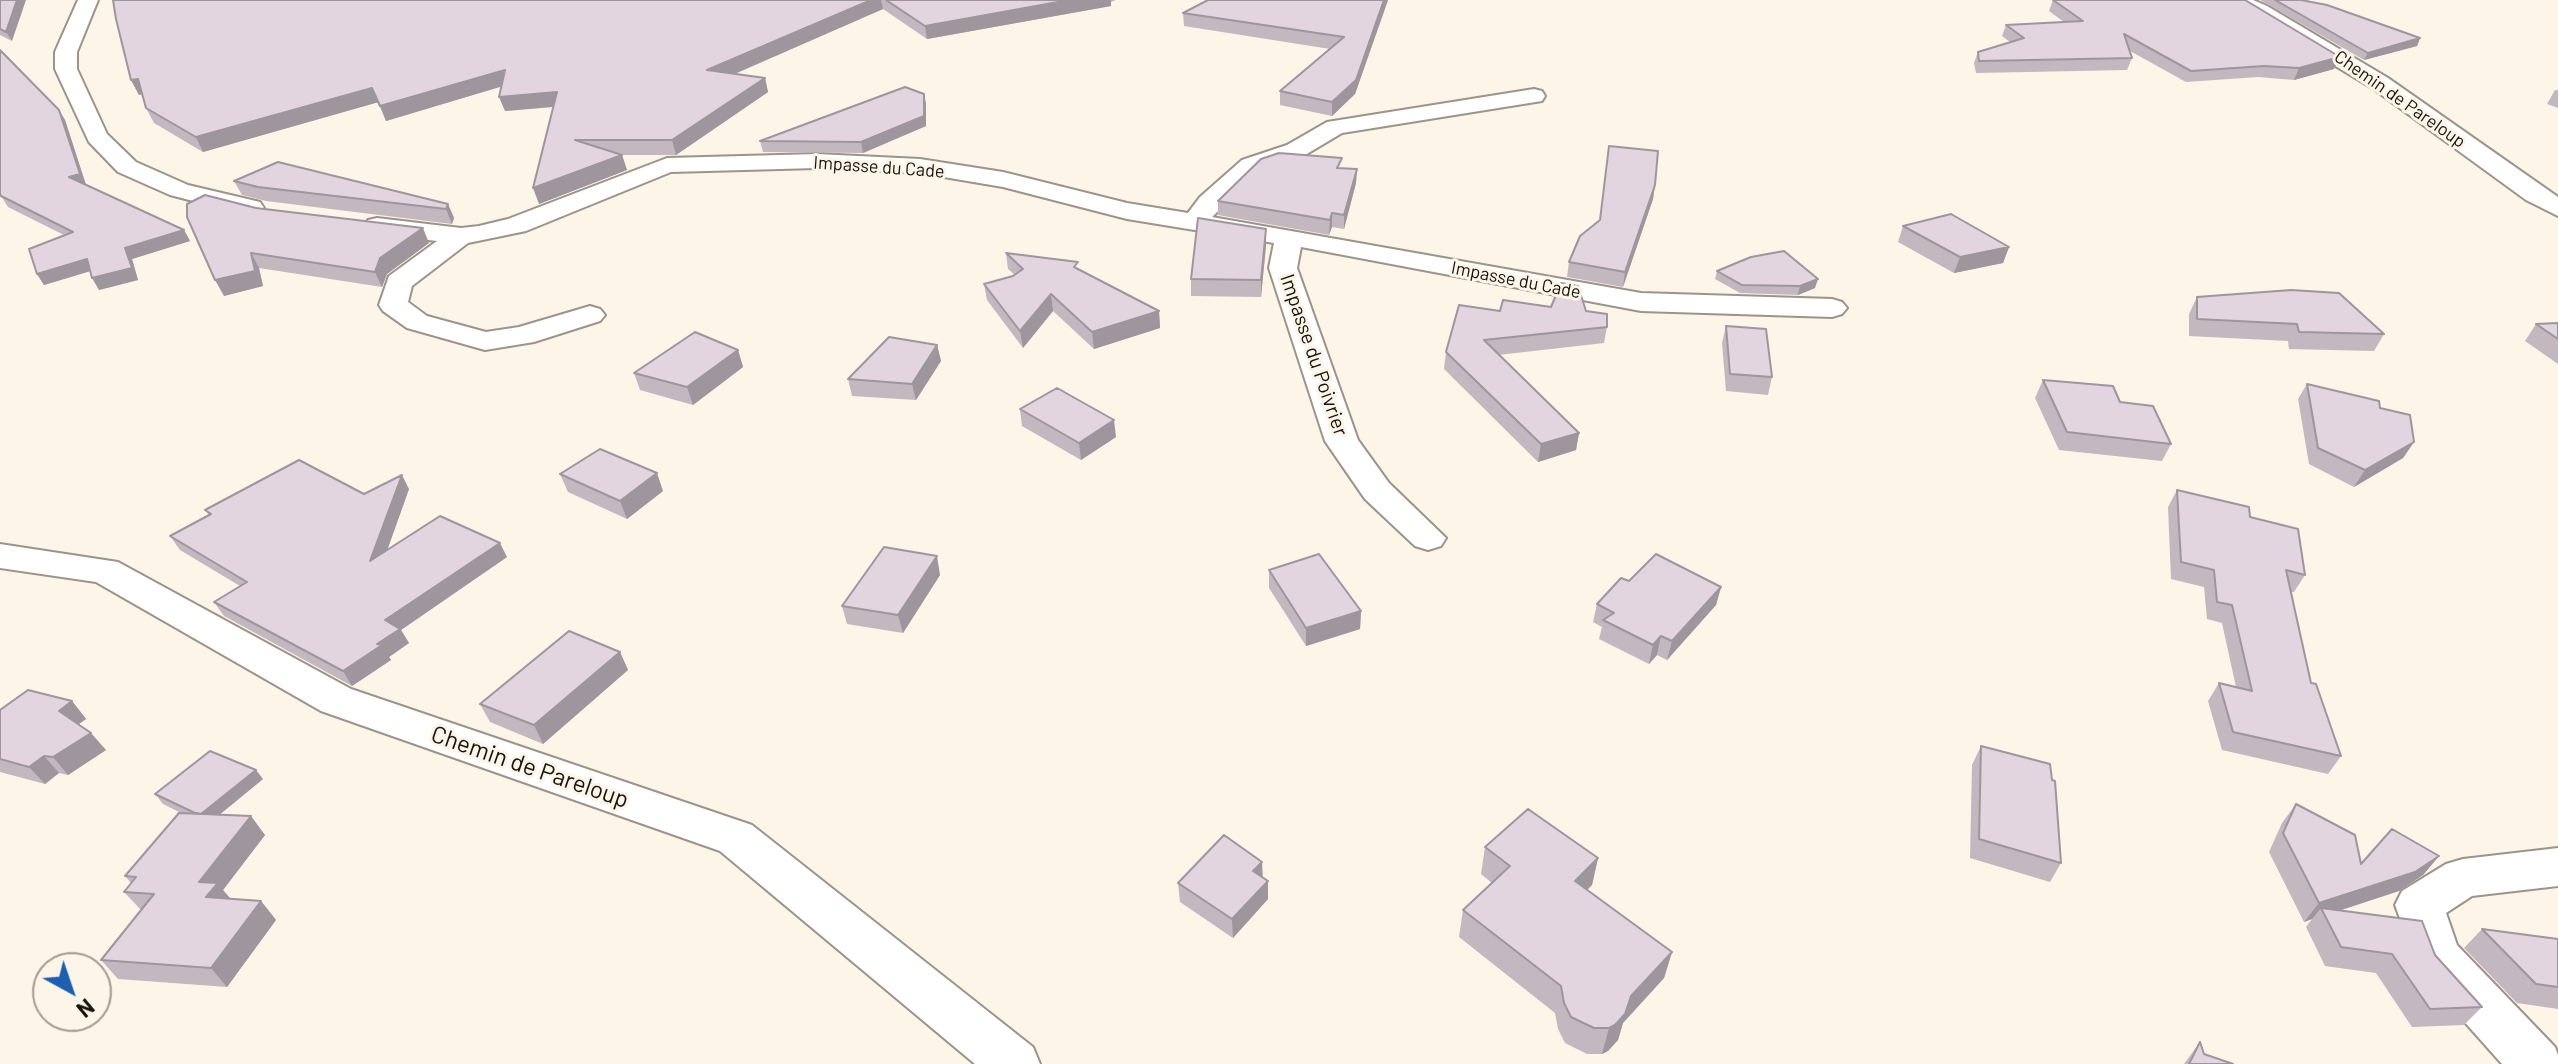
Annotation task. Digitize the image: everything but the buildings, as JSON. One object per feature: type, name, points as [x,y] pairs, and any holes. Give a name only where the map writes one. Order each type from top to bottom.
[{"type":"street","points":[[88,0],[66,52],[66,69],[97,137],[127,167],[179,190],[279,213]]},
{"type":"street","name":"Chemin de Pareloup","points":[[2236,0],[2260,10],[2380,83],[2535,195],[2558,208]]},
{"type":"street","points":[[1195,222],[1209,202],[1251,165],[1296,150],[1335,127],[1534,96]]},
{"type":"street","name":"Impasse du Cade","points":[[353,223],[461,236],[517,225],[667,165],[817,161],[920,166],[1003,180],[1127,211],[1289,237],[1641,302],[1832,308]]},
{"type":"street","points":[[461,236],[399,282],[393,305],[417,322],[485,341],[523,336],[590,315]]},
{"type":"street","name":"Impasse du Poivrier","points":[[1289,237],[1283,268],[1342,441],[1377,491],[1428,538]]},
{"type":"street","name":"Chemin de Pareloup","points":[[0,556],[105,571],[336,700],[736,838],[1014,1064]]},
{"type":"street","points":[[2536,1064],[2437,957],[2419,905],[2463,878],[2558,867]]}]
